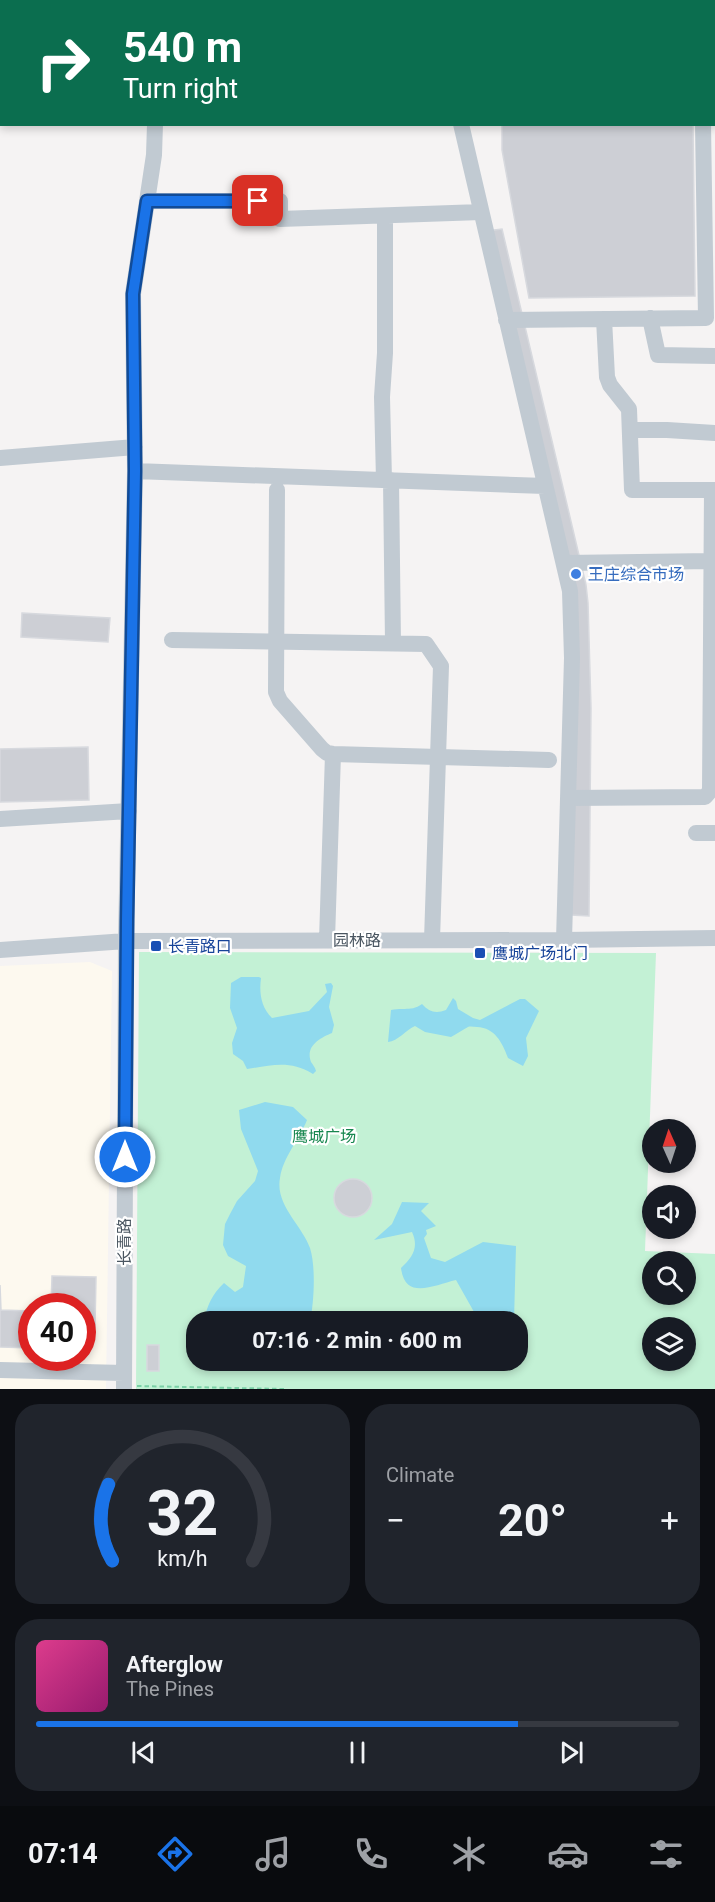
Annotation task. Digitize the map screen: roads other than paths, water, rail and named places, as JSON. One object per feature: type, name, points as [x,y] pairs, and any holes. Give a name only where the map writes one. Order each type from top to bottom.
[{"type":"street","name":"长青路","points":[[124,1382],[126,941],[135,471],[133,294],[154,155],[155,126]]},
{"type":"street","points":[[461,126],[570,591],[572,610],[564,940]]},
{"type":"street","points":[[506,320],[706,318],[710,230],[703,126]]},
{"type":"street","points":[[147,201],[280,201],[279,219],[481,212]]},
{"type":"street","points":[[385,216],[385,353],[382,397],[388,480],[393,643]]},
{"type":"street","points":[[650,318],[658,355],[715,356]]},
{"type":"street","points":[[568,798],[705,797],[710,791],[713,702],[713,490],[632,490],[629,409],[610,385],[607,377],[604,319]]},
{"type":"street","points":[[630,430],[715,433]]},
{"type":"street","points":[[0,458],[135,447]]},
{"type":"street","points":[[135,471],[545,486]]},
{"type":"street","points":[[277,490],[276,692],[280,701],[322,749],[333,754],[549,760]]},
{"type":"street","points":[[565,563],[712,561]]},
{"type":"street","points":[[172,640],[426,644],[441,666],[432,940]]},
{"type":"street","points":[[327,940],[333,754]]},
{"type":"street","points":[[0,819],[129,811]]},
{"type":"street","points":[[696,833],[715,833]]},
{"type":"street","name":"园林路","points":[[0,950],[126,941],[715,938]]},
{"type":"street","points":[[0,1370],[124,1382]]},
{"type":"water","points":[[241,977],[261,978],[262,1000],[272,1018],[309,1011],[327,992],[325,984],[331,983],[333,986],[329,1007],[334,1025],[332,1033],[318,1040],[310,1051],[311,1062],[316,1071],[313,1074],[289,1065],[247,1069],[243,1061],[233,1054],[232,1043],[237,1028],[230,1008],[231,983]]},
{"type":"water","points":[[453,998],[458,1009],[480,1020],[520,999],[525,999],[539,1011],[526,1038],[528,1056],[523,1066],[508,1058],[497,1037],[483,1028],[469,1027],[451,1037],[425,1032],[415,1026],[395,1040],[388,1042],[391,1010],[411,1009],[422,1004],[427,1009],[439,1012],[446,1010]]},
{"type":"water","points":[[265,1102],[293,1107],[307,1120],[284,1163],[280,1188],[285,1206],[310,1248],[314,1285],[312,1311],[207,1311],[216,1291],[224,1283],[235,1292],[243,1287],[246,1266],[228,1256],[223,1245],[225,1224],[237,1201],[255,1181],[258,1171],[241,1129],[239,1110]]},
{"type":"water","points":[[402,1202],[429,1203],[421,1211],[436,1226],[426,1230],[427,1234],[424,1238],[431,1258],[445,1262],[483,1242],[516,1246],[514,1311],[473,1311],[456,1280],[422,1288],[414,1288],[408,1284],[401,1268],[414,1252],[415,1242],[412,1232],[374,1240],[392,1224]]},
{"type":"place","name":"王庄综合市场","points":[[576,574]]},
{"type":"place","name":"长青路口","points":[[156,946]]},
{"type":"place","name":"鹰城广场北门","points":[[480,953]]},
{"type":"park label","name":"鹰城广场","points":[[324,1136]]}]
